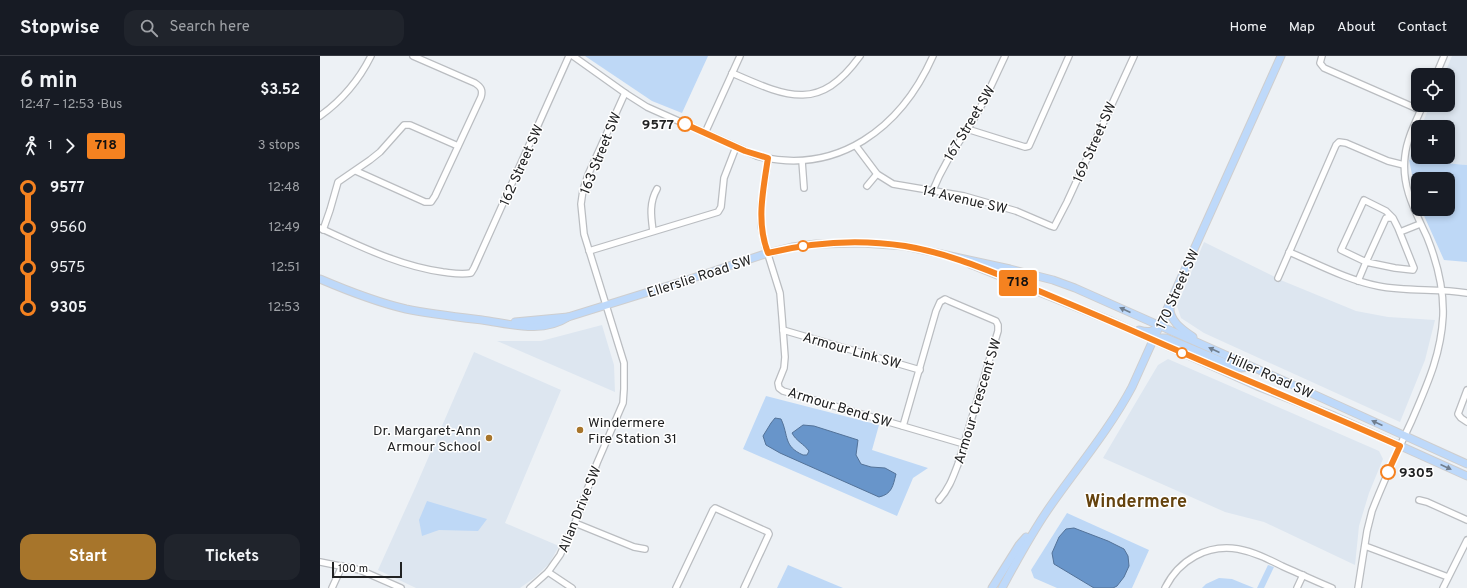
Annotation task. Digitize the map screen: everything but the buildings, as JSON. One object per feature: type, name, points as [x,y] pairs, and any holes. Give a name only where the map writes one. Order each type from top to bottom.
[{"type":"main road","name":"170 Street SW","points":[[1002,588],[1035,528],[1113,419],[1132,387],[1281,56]]},
{"type":"main road","name":"Ellerslie Road SW","points":[[320,279],[347,291],[406,309],[432,314],[505,323],[568,318],[768,253],[792,247],[816,244],[862,243],[905,246],[1053,280],[1075,288],[1160,326]]},
{"type":"main road","name":"Ellerslie Road SW","points":[[950,256],[1154,340]]},
{"type":"main road","points":[[1057,299],[1072,301],[1145,332],[1150,332],[1160,326]]},
{"type":"main road","points":[[1171,302],[1170,311],[1173,318],[1201,344]]},
{"type":"main road","name":"Hiller Road SW","points":[[1160,326],[1467,464]]},
{"type":"main road","points":[[1154,340],[1157,338],[1166,338],[1233,366],[1241,368],[1252,367]]},
{"type":"main road","name":"Hiller Road SW","points":[[1154,340],[1257,386],[1334,416],[1467,476]]},
{"type":"main road","name":"170 Street SW","points":[[992,588],[1019,545],[1035,528]]},
{"type":"street","points":[[320,116],[338,101],[350,88],[367,64],[370,56]]},
{"type":"street","points":[[356,171],[425,202],[431,202],[435,196],[482,93],[480,86],[475,83],[413,56]]},
{"type":"street","name":"162 Street SW","points":[[321,229],[370,251],[405,264],[461,274],[471,273],[569,56]]},
{"type":"street","points":[[573,56],[625,93],[655,111],[757,156],[802,161],[834,155],[856,146],[882,128],[895,115],[922,78],[933,56]]},
{"type":"street","points":[[705,133],[740,56]]},
{"type":"street","points":[[732,73],[766,88],[789,95],[803,95],[816,93],[832,86],[845,75],[860,56]]},
{"type":"street","name":"167 Street SW","points":[[933,190],[947,159],[967,129],[993,84],[1005,56]]},
{"type":"street","points":[[967,129],[1025,147],[1029,146],[1069,56]]},
{"type":"street","name":"169 Street SW","points":[[1054,227],[1134,56]]},
{"type":"street","points":[[1322,56],[1320,63],[1324,68],[1411,104]]},
{"type":"street","points":[[1439,68],[1444,56]]},
{"type":"street","name":"163 Street SW","points":[[607,305],[582,228],[581,204],[583,190],[588,175],[625,93]]},
{"type":"street","points":[[1358,588],[1372,512],[1431,377],[1437,360],[1442,325],[1442,291],[1433,253],[1407,192],[1404,165],[1406,147],[1420,112]]},
{"type":"street","points":[[321,229],[330,210],[338,182],[356,171],[380,152],[401,128],[407,124],[458,146]]},
{"type":"street","points":[[1278,278],[1336,145],[1339,142],[1346,143],[1391,162],[1404,165]]},
{"type":"street","name":"14 Avenue SW","points":[[856,146],[877,174],[893,184],[964,196],[994,204],[1054,227]]},
{"type":"street","points":[[589,251],[716,213],[720,210],[724,178],[736,147]]},
{"type":"street","name":"Armour Bend SW","points":[[768,158],[761,207],[761,225],[765,245],[780,293],[784,368],[778,383],[779,388],[783,391],[964,444]]},
{"type":"street","points":[[802,161],[804,188]]},
{"type":"street","points":[[867,186],[877,174]]},
{"type":"street","points":[[652,231],[651,204],[653,195],[657,189]]},
{"type":"street","points":[[1364,200],[1386,211],[1400,232],[1414,268],[1413,270],[1366,262],[1341,250],[1364,200]]},
{"type":"street","points":[[1358,281],[1386,218],[1392,218]]},
{"type":"street","points":[[1400,232],[1420,224]]},
{"type":"street","points":[[1289,252],[1358,281],[1386,288],[1467,293]]},
{"type":"street","name":"Armour Crescent SW","points":[[904,426],[936,311],[940,302],[945,300],[949,301],[991,319],[998,325],[998,331],[964,444],[946,493],[939,500]]},
{"type":"street","name":"Allan Drive SW","points":[[530,588],[548,572],[560,555],[575,523],[597,463],[619,414],[622,403],[624,389],[624,363],[607,305]]},
{"type":"street","name":"Armour Link SW","points":[[783,330],[920,370]]},
{"type":"street","points":[[1467,390],[1458,414],[1467,422]]},
{"type":"street","points":[[1419,500],[1427,502],[1467,520]]},
{"type":"street","points":[[676,588],[713,510],[717,508],[770,534],[744,588]]},
{"type":"street","points":[[575,523],[634,547],[645,549]]},
{"type":"street","points":[[1443,588],[1467,540]]},
{"type":"street","points":[[1365,546],[1448,577]]},
{"type":"street","points":[[1165,588],[1177,570],[1196,555],[1220,548],[1239,549],[1261,556],[1332,588]]},
{"type":"street","points":[[320,562],[360,570],[401,588]]},
{"type":"street","points":[[332,588],[342,566]]},
{"type":"street","points":[[548,572],[572,588]]},
{"type":"street","points":[[1297,588],[1303,575]]},
{"type":"shaded area","points":[[585,56],[708,56],[682,113],[652,101]]},
{"type":"shaded area","points":[[1452,56],[1467,56],[1467,165],[1455,164],[1455,120],[1424,120],[1427,112],[1455,112],[1455,68],[1447,68]]},
{"type":"shaded area","points":[[1409,160],[1411,160],[1411,164],[1467,165],[1467,262],[1444,260],[1424,216],[1455,216],[1455,172],[1412,172]]},
{"type":"shaded area","points":[[1204,242],[1283,281],[1356,311],[1388,317],[1435,320],[1425,360],[1400,422],[1204,333],[1181,318],[1177,306]]},
{"type":"shaded area","points":[[602,325],[614,365],[615,392],[497,341],[541,341]]},
{"type":"shaded area","name":"Dr. Margaret-Ann Armour School","points":[[474,352],[561,390],[505,523],[559,546],[549,564],[534,578],[520,588],[416,588],[378,570]]},
{"type":"shaded area","points":[[1168,359],[1379,451],[1383,459],[1369,493],[1359,526],[1355,565],[1264,522],[1225,512],[1103,458],[1158,365]]},
{"type":"shaded area","points":[[766,396],[879,425],[872,450],[928,468],[913,478],[897,516],[743,449]]},
{"type":"shaded area","points":[[427,501],[487,519],[478,531],[439,530],[422,536],[419,520]]},
{"type":"shaded area","points":[[1067,513],[1149,550],[1132,588],[1057,588],[1034,578],[1031,570]]},
{"type":"shaded area","points":[[788,565],[843,588],[777,588]]},
{"type":"shaded area","points":[[1268,565],[1274,567],[1264,588],[1257,588]]},
{"type":"shaded area","points":[[1219,578],[1232,579],[1254,588],[1202,588],[1206,584]]},
{"type":"water","points":[[775,418],[781,419],[789,444],[792,448],[803,455],[807,455],[809,451],[792,433],[803,425],[814,426],[858,440],[856,455],[861,464],[871,467],[885,468],[896,474],[891,489],[887,494],[879,497],[780,453],[766,445],[763,436]]},
{"type":"water","points":[[1074,528],[1124,549],[1128,556],[1129,566],[1124,577],[1117,586],[1113,588],[1094,588],[1054,564],[1052,553],[1059,537],[1066,529]]},
{"type":"bus line","name":"718","points":[[685,124],[757,156],[768,158],[761,207],[761,225],[768,253],[792,247],[816,244],[862,243],[905,246],[950,256],[1111,322],[1257,386],[1334,416],[1400,446],[1388,472]]},
{"type":"place","name":"9577","points":[[685,124]]},
{"type":"place","name":"Windermere Fire Station 31","points":[[580,430]]},
{"type":"place","name":"Dr. Margaret-Ann Armour School","points":[[489,438]]},
{"type":"place","name":"9305","points":[[1388,472]]},
{"type":"district","name":"Windermere","points":[[1136,501]]}]
